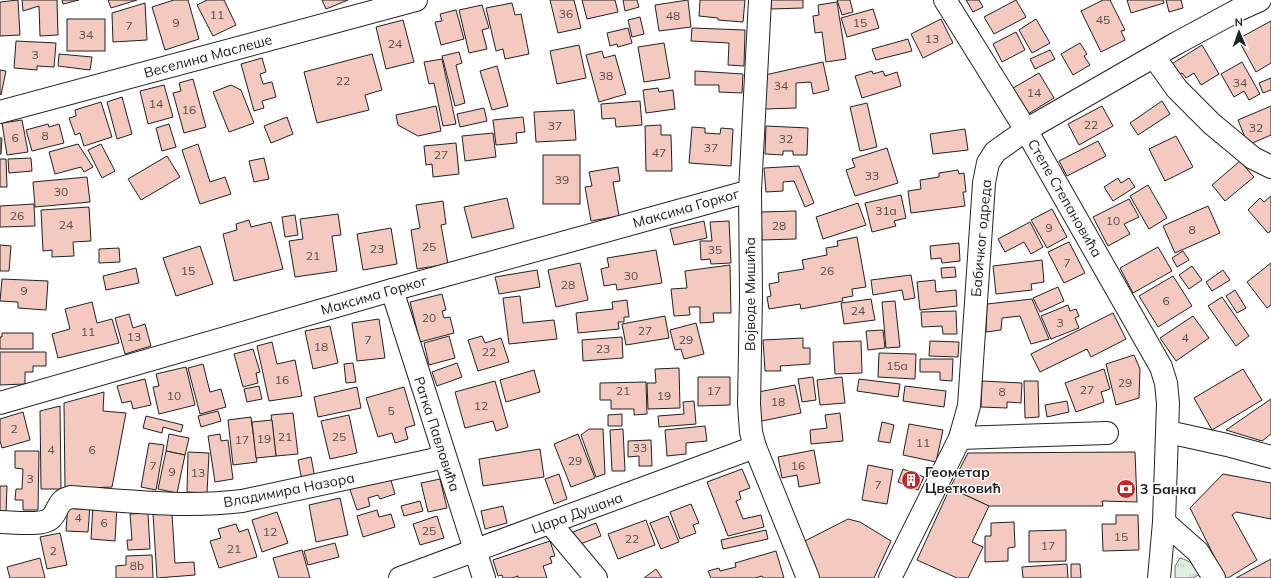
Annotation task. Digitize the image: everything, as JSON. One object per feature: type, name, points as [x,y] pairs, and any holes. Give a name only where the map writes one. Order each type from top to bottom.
[{"type":"street","name":"Веселина Маслеше","points":[[0,112],[416,0]]},
{"type":"street","name":"Војводе Мишића","points":[[760,0],[750,191],[749,404],[751,432],[755,447],[808,578]]},
{"type":"street","name":"Степе Степановића","points":[[945,0],[1026,130],[1161,368],[1166,383],[1168,432],[1164,522],[1159,578]]},
{"type":"street","name":"Бабичког одреда","points":[[890,578],[960,438],[969,406],[984,183],[988,163],[996,152],[1026,130],[1231,14],[1260,0]]},
{"type":"street","points":[[1154,57],[1177,89],[1212,124],[1253,158],[1271,167]]},
{"type":"street","name":"Максима Горког","points":[[0,403],[392,290],[750,191]]},
{"type":"street","name":"Ратка Павловића","points":[[392,290],[484,578]]},
{"type":"street","points":[[1168,432],[1227,445],[1271,457]]},
{"type":"street","points":[[960,438],[1107,433]]},
{"type":"street","name":"Цара Душана","points":[[400,578],[755,447]]},
{"type":"street","name":"Владимира Назора","points":[[0,522],[42,522],[49,519],[54,514],[59,504],[64,499],[71,497],[182,505],[216,504],[242,501],[432,460],[444,455]]},
{"type":"street","points":[[1164,522],[1198,552],[1214,578]]},
{"type":"street","points":[[550,523],[596,578]]},
{"type":"green space","points":[[1180,558],[1187,560],[1197,568],[1200,574],[1193,578],[1175,578],[1175,566]]},
{"type":"building","points":[[18,0],[20,35],[0,36],[0,2]]},
{"type":"building","points":[[22,0],[57,0],[58,35],[40,36],[39,6],[23,11]]},
{"type":"building","points":[[62,0],[79,0],[63,4]]},
{"type":"building","points":[[108,0],[137,0],[111,8]]},
{"type":"building","points":[[174,0],[188,0],[199,39],[165,50],[152,7]]},
{"type":"building","points":[[207,0],[224,0],[236,25],[213,36],[197,5]]},
{"type":"building","points":[[322,0],[348,0],[326,9]]},
{"type":"building","points":[[550,0],[574,0],[581,28],[558,33]]},
{"type":"building","points":[[582,0],[615,0],[618,12],[587,19]]},
{"type":"building","points":[[623,0],[637,0],[639,7],[625,11]]},
{"type":"building","points":[[688,0],[691,27],[659,31],[655,5]]},
{"type":"building","points":[[700,0],[745,0],[743,22],[718,20],[718,18],[699,16]]},
{"type":"building","points":[[771,0],[803,0],[803,8],[771,9]]},
{"type":"building","points":[[837,0],[850,0],[853,12],[842,15]]},
{"type":"building","points":[[966,0],[979,0],[983,7],[973,12]]},
{"type":"building","points":[[1016,0],[1026,17],[994,34],[984,17]]},
{"type":"building","points":[[1103,0],[1110,0],[1125,30],[1121,31],[1125,40],[1101,52],[1081,11]]},
{"type":"building","points":[[1127,0],[1163,0],[1164,3],[1131,13]]},
{"type":"building","points":[[1166,0],[1181,0],[1183,8],[1169,12]]},
{"type":"building","points":[[837,2],[846,59],[826,62],[822,32],[815,33],[813,16],[819,15],[818,5]]},
{"type":"building","points":[[145,3],[147,40],[113,42],[112,13]]},
{"type":"building","points":[[512,3],[515,15],[521,14],[529,54],[505,59],[503,49],[496,51],[486,8]]},
{"type":"building","points":[[482,5],[489,28],[482,30],[487,49],[469,53],[459,10]]},
{"type":"building","points":[[873,9],[879,28],[847,37],[841,18]]},
{"type":"building","points":[[456,10],[464,39],[441,45],[435,22],[442,21],[440,14]]},
{"type":"building","points":[[640,17],[644,34],[632,37],[628,20]]},
{"type":"building","points":[[67,19],[105,19],[105,51],[67,51]]},
{"type":"building","points":[[941,19],[953,43],[923,58],[911,34]]},
{"type":"building","points":[[1036,19],[1050,43],[1032,53],[1019,30]]},
{"type":"building","points":[[403,20],[414,62],[386,69],[376,27]]},
{"type":"building","points":[[1271,21],[1271,63],[1256,72],[1238,39]]},
{"type":"building","points":[[628,28],[632,43],[618,47],[617,44],[610,46],[607,33]]},
{"type":"building","points":[[692,28],[745,30],[744,66],[728,65],[729,43],[691,41]]},
{"type":"building","points":[[1016,32],[1025,50],[1002,62],[993,44]]},
{"type":"building","points":[[908,39],[912,51],[876,60],[872,49]]},
{"type":"building","points":[[16,41],[56,43],[54,67],[37,66],[37,70],[14,68]]},
{"type":"building","points":[[664,43],[670,78],[644,82],[638,47]]},
{"type":"building","points":[[1080,43],[1087,54],[1084,56],[1090,65],[1073,75],[1061,54]]},
{"type":"building","points":[[579,45],[586,78],[557,84],[550,51]]},
{"type":"building","points":[[1202,45],[1219,74],[1201,85],[1194,73],[1186,78],[1182,73],[1177,76],[1170,65]]},
{"type":"building","points":[[1050,50],[1055,59],[1035,69],[1030,59]]},
{"type":"building","points":[[602,51],[604,58],[615,55],[626,94],[599,102],[586,55]]},
{"type":"building","points":[[459,52],[462,63],[456,65],[465,103],[455,106],[442,56]]},
{"type":"building","points":[[59,54],[92,57],[90,70],[58,66]]},
{"type":"building","points":[[372,54],[382,90],[365,95],[369,110],[317,123],[304,72]]},
{"type":"building","points":[[262,58],[266,72],[260,74],[263,84],[272,82],[276,97],[262,101],[264,108],[254,111],[241,64]]},
{"type":"building","points":[[442,59],[456,124],[443,126],[434,83],[429,84],[424,62]]},
{"type":"building","points":[[823,62],[829,90],[813,94],[811,82],[796,83],[796,108],[765,109],[765,75]]},
{"type":"building","points":[[1242,62],[1260,94],[1249,100],[1244,91],[1234,97],[1221,74]]},
{"type":"building","points":[[497,66],[508,106],[492,110],[480,71]]},
{"type":"building","points":[[0,70],[6,71],[1,95],[0,94]]},
{"type":"building","points":[[695,71],[743,74],[742,93],[719,92],[719,85],[695,85]]},
{"type":"building","points":[[872,71],[873,74],[883,71],[885,76],[897,72],[901,86],[862,98],[855,76]]},
{"type":"building","points":[[1039,73],[1054,98],[1028,114],[1013,88]]},
{"type":"building","points":[[1271,78],[1271,90],[1263,93],[1259,83]]},
{"type":"building","points":[[193,79],[206,127],[184,133],[173,93],[181,91],[179,83]]},
{"type":"building","points":[[164,85],[173,117],[148,124],[140,91]]},
{"type":"building","points":[[231,85],[241,90],[254,123],[229,132],[213,92]]},
{"type":"building","points":[[658,88],[659,92],[673,90],[675,109],[646,113],[643,90]]},
{"type":"building","points":[[122,97],[132,134],[117,139],[107,102]]},
{"type":"building","points":[[640,101],[642,125],[616,127],[615,118],[602,119],[601,104]]},
{"type":"building","points":[[1162,101],[1170,114],[1138,135],[1130,123]]},
{"type":"building","points":[[101,102],[112,137],[84,146],[80,133],[75,135],[69,118],[76,116],[75,110]]},
{"type":"building","points":[[867,103],[877,147],[860,151],[850,107]]},
{"type":"building","points":[[436,106],[441,131],[418,136],[398,125],[396,115]]},
{"type":"building","points":[[1102,106],[1113,126],[1079,145],[1068,124]]},
{"type":"building","points":[[1271,106],[1271,135],[1248,145],[1238,120]]},
{"type":"building","points":[[484,108],[487,121],[460,127],[457,114]]},
{"type":"building","points":[[574,110],[576,140],[536,142],[534,112]]},
{"type":"building","points":[[287,117],[293,134],[271,143],[264,126]]},
{"type":"building","points":[[523,117],[525,132],[516,133],[517,143],[496,145],[493,120]]},
{"type":"building","points":[[22,120],[28,152],[7,155],[2,123]]},
{"type":"building","points":[[48,124],[49,127],[59,124],[64,143],[32,151],[26,130]]},
{"type":"building","points":[[169,124],[176,147],[162,151],[156,128]]},
{"type":"building","points":[[661,125],[661,135],[671,135],[672,171],[646,171],[645,126]]},
{"type":"building","points":[[766,126],[808,128],[807,155],[793,155],[793,151],[783,151],[783,155],[765,154]]},
{"type":"building","points":[[692,127],[705,128],[705,133],[720,134],[721,128],[733,129],[731,166],[689,163]]},
{"type":"building","points":[[965,129],[968,150],[933,154],[930,134]]},
{"type":"building","points":[[493,133],[496,157],[465,161],[462,136]]},
{"type":"building","points":[[1176,136],[1193,167],[1165,181],[1149,149]]},
{"type":"building","points":[[0,138],[2,138],[1,154],[0,154]]},
{"type":"building","points":[[1098,141],[1106,156],[1067,176],[1059,161]]},
{"type":"building","points":[[456,143],[459,174],[433,177],[432,164],[426,165],[424,146]]},
{"type":"building","points":[[78,144],[93,167],[84,172],[81,167],[55,174],[49,152]]},
{"type":"building","points":[[101,144],[115,171],[102,178],[88,150]]},
{"type":"building","points":[[198,144],[210,182],[225,177],[231,194],[200,204],[182,150]]},
{"type":"building","points":[[887,148],[898,183],[855,196],[846,170],[855,167],[852,159]]},
{"type":"building","points":[[543,155],[580,155],[580,204],[543,204]]},
{"type":"building","points":[[167,156],[180,177],[141,200],[128,179]]},
{"type":"building","points":[[31,158],[32,171],[9,173],[8,159]]},
{"type":"building","points":[[264,158],[269,179],[254,182],[249,161]]},
{"type":"building","points":[[0,159],[6,159],[7,187],[0,187]]},
{"type":"building","points":[[1240,161],[1254,177],[1225,201],[1212,185]]},
{"type":"building","points":[[799,166],[814,203],[805,207],[794,181],[783,182],[783,191],[766,192],[764,168]]},
{"type":"building","points":[[618,167],[620,181],[613,182],[619,216],[591,221],[585,187],[592,186],[589,172]]},
{"type":"building","points":[[958,170],[959,174],[964,173],[966,192],[963,192],[965,206],[911,213],[908,191],[921,189],[920,180],[939,177],[939,173]]},
{"type":"building","points":[[87,177],[90,202],[35,207],[33,182]]},
{"type":"building","points":[[1118,178],[1121,183],[1129,178],[1135,187],[1113,201],[1104,187]]},
{"type":"building","points":[[1148,185],[1167,218],[1149,229],[1130,196]]},
{"type":"building","points":[[901,195],[906,218],[894,221],[896,226],[872,232],[865,203]]},
{"type":"building","points":[[1271,196],[1271,231],[1268,233],[1248,210],[1260,198],[1264,202]]},
{"type":"building","points":[[507,198],[514,228],[472,238],[464,207]]},
{"type":"building","points":[[1129,199],[1139,217],[1124,224],[1130,234],[1108,246],[1093,217]]},
{"type":"building","points":[[443,201],[446,224],[441,225],[448,264],[417,269],[411,230],[420,228],[416,205]]},
{"type":"building","points":[[858,203],[866,225],[823,239],[816,217]]},
{"type":"building","points":[[34,204],[35,226],[0,227],[0,206]]},
{"type":"building","points":[[1208,206],[1220,233],[1175,253],[1163,226]]},
{"type":"building","points":[[89,207],[91,241],[73,242],[74,256],[52,257],[52,250],[43,251],[41,210]]},
{"type":"building","points":[[1052,209],[1067,237],[1047,248],[1031,220]]},
{"type":"building","points":[[796,211],[796,239],[762,240],[761,212]]},
{"type":"building","points":[[338,214],[341,235],[332,236],[337,271],[295,277],[289,241],[303,239],[300,219]]},
{"type":"building","points":[[295,215],[298,235],[285,237],[282,217]]},
{"type":"building","points":[[249,220],[251,227],[271,222],[283,269],[234,281],[223,234],[237,230],[236,224]]},
{"type":"building","points":[[704,221],[707,238],[674,245],[670,229]]},
{"type":"building","points":[[729,221],[731,263],[711,264],[710,259],[701,260],[700,241],[712,241],[710,222]]},
{"type":"building","points":[[1030,222],[1043,247],[1031,254],[1024,242],[1005,252],[998,239]]},
{"type":"building","points":[[391,228],[397,264],[363,270],[357,234]]},
{"type":"building","points":[[857,237],[866,287],[852,289],[853,296],[842,298],[843,301],[801,309],[800,304],[769,309],[767,297],[771,296],[769,284],[779,282],[778,273],[804,269],[802,260],[827,255],[826,248],[838,246],[837,241]]},
{"type":"building","points":[[1069,242],[1085,273],[1064,283],[1048,252]]},
{"type":"building","points":[[959,243],[960,261],[942,263],[941,258],[931,259],[930,246]]},
{"type":"building","points":[[0,245],[11,246],[9,271],[0,271]]},
{"type":"building","points":[[200,246],[213,284],[176,296],[163,258]]},
{"type":"building","points":[[1158,247],[1172,271],[1133,293],[1120,268]]},
{"type":"building","points":[[119,248],[120,262],[99,263],[99,249]]},
{"type":"building","points":[[656,250],[662,283],[617,290],[616,284],[604,286],[601,269],[609,267],[607,258]]},
{"type":"building","points":[[1183,251],[1189,260],[1177,267],[1172,258]]},
{"type":"building","points":[[1042,260],[1044,282],[1031,284],[1032,290],[996,294],[993,266]]},
{"type":"building","points":[[580,263],[588,300],[556,307],[548,270]]},
{"type":"building","points":[[1271,263],[1271,305],[1267,308],[1247,282]]},
{"type":"building","points":[[730,265],[731,313],[713,313],[714,322],[700,323],[700,307],[689,307],[690,315],[674,316],[671,289],[687,288],[685,271]]},
{"type":"building","points":[[1192,266],[1202,280],[1189,289],[1179,275]]},
{"type":"building","points":[[955,267],[956,277],[942,278],[941,268]]},
{"type":"building","points":[[136,268],[139,283],[106,290],[103,276]]},
{"type":"building","points":[[537,270],[540,287],[499,294],[495,277]]},
{"type":"building","points":[[1223,270],[1230,280],[1212,291],[1206,282]]},
{"type":"building","points":[[911,275],[915,298],[904,300],[902,290],[873,295],[871,280]]},
{"type":"building","points":[[1173,276],[1192,306],[1158,327],[1139,296]]},
{"type":"building","points":[[2,279],[48,281],[46,310],[18,308],[18,302],[0,301]]},
{"type":"building","points":[[935,280],[936,292],[956,290],[957,306],[920,310],[917,282]]},
{"type":"building","points":[[1058,287],[1064,301],[1040,312],[1033,298]]},
{"type":"building","points":[[1235,290],[1246,308],[1237,313],[1226,296]]},
{"type":"building","points":[[442,294],[446,310],[442,311],[444,318],[450,317],[454,333],[420,342],[410,302]]},
{"type":"building","points":[[520,296],[523,323],[554,320],[557,339],[509,344],[503,298]]},
{"type":"building","points":[[1222,297],[1249,336],[1236,346],[1208,306]]},
{"type":"building","points":[[871,299],[875,320],[844,324],[841,303]]},
{"type":"building","points":[[1032,299],[1049,339],[1031,344],[1020,316],[1002,318],[1001,330],[986,332],[987,304]]},
{"type":"building","points":[[627,300],[629,317],[624,317],[624,322],[618,322],[619,329],[578,333],[576,313],[613,309],[612,302]]},
{"type":"building","points":[[895,301],[900,347],[886,348],[882,302]]},
{"type":"building","points":[[92,302],[97,323],[112,319],[119,343],[58,358],[52,334],[70,329],[65,309]]},
{"type":"building","points":[[1068,305],[1070,311],[1076,309],[1079,316],[1075,318],[1079,328],[1051,339],[1041,316]]},
{"type":"building","points":[[956,311],[957,334],[943,334],[942,326],[922,327],[921,312]]},
{"type":"building","points":[[1113,313],[1126,339],[1091,357],[1087,349],[1040,372],[1031,354]]},
{"type":"building","points":[[129,314],[133,328],[145,324],[151,346],[125,354],[115,318]]},
{"type":"building","points":[[665,316],[669,338],[626,345],[622,324]]},
{"type":"building","points":[[1193,316],[1209,338],[1176,361],[1160,338]]},
{"type":"building","points":[[379,319],[385,358],[357,361],[352,323]]},
{"type":"building","points":[[696,323],[704,354],[684,359],[681,349],[675,350],[670,330]]},
{"type":"building","points":[[330,326],[338,363],[313,369],[305,331]]},
{"type":"building","points":[[883,330],[885,348],[868,350],[866,331]]},
{"type":"building","points":[[2,333],[33,333],[33,349],[0,349],[0,337],[2,337]]},
{"type":"building","points":[[449,336],[455,358],[429,365],[424,343]]},
{"type":"building","points":[[482,336],[485,343],[501,338],[509,362],[478,371],[468,340]]},
{"type":"building","points":[[622,337],[623,358],[583,361],[582,340]]},
{"type":"building","points":[[803,338],[803,348],[810,348],[810,364],[780,366],[781,371],[765,371],[763,340]]},
{"type":"building","points":[[861,341],[862,373],[835,374],[833,342]]},
{"type":"building","points":[[930,341],[959,342],[958,357],[929,356]]},
{"type":"building","points":[[272,342],[277,364],[295,360],[302,396],[269,401],[257,346]]},
{"type":"building","points":[[253,349],[260,372],[256,373],[258,383],[243,387],[234,354]]},
{"type":"building","points":[[0,352],[46,352],[46,366],[33,366],[33,372],[25,372],[25,384],[0,385]]},
{"type":"building","points":[[879,353],[916,354],[915,379],[878,377]]},
{"type":"building","points":[[1134,355],[1140,369],[1139,398],[1116,405],[1106,364]]},
{"type":"building","points":[[920,359],[953,359],[952,381],[940,380],[940,372],[920,372]]},
{"type":"building","points":[[353,363],[356,382],[346,383],[344,364]]},
{"type":"building","points":[[457,363],[462,377],[437,386],[432,372]]},
{"type":"building","points":[[203,364],[210,392],[221,389],[226,407],[200,414],[188,368]]},
{"type":"building","points":[[186,367],[195,405],[159,414],[153,387],[159,386],[156,374]]},
{"type":"building","points":[[679,368],[680,408],[648,409],[647,383],[656,383],[655,369]]},
{"type":"building","points":[[1104,369],[1110,389],[1101,392],[1104,402],[1076,412],[1065,383]]},
{"type":"building","points":[[1243,369],[1262,400],[1212,430],[1194,398]]},
{"type":"building","points":[[534,370],[540,392],[506,402],[500,380]]},
{"type":"building","points":[[698,377],[730,377],[730,405],[698,406]]},
{"type":"building","points":[[813,377],[816,400],[802,402],[798,379]]},
{"type":"building","points":[[842,377],[845,403],[820,405],[817,380]]},
{"type":"building","points":[[145,379],[151,405],[133,409],[131,401],[122,403],[117,386]]},
{"type":"building","points":[[859,379],[900,384],[898,397],[857,391]]},
{"type":"building","points":[[495,381],[508,427],[496,431],[493,421],[465,428],[455,392]]},
{"type":"building","points":[[982,381],[1022,383],[1021,403],[1007,402],[1007,408],[981,407]]},
{"type":"building","points":[[1024,381],[1038,381],[1039,417],[1025,418]]},
{"type":"building","points":[[646,382],[647,414],[634,415],[634,409],[611,409],[611,400],[600,400],[600,383]]},
{"type":"building","points":[[795,385],[801,413],[757,422],[758,392]]},
{"type":"building","points":[[259,386],[262,399],[247,402],[244,389]]},
{"type":"building","points":[[905,386],[946,391],[944,407],[903,401]]},
{"type":"building","points":[[357,387],[361,408],[318,417],[314,397]]},
{"type":"building","points":[[404,387],[415,425],[405,428],[408,439],[395,443],[392,433],[378,437],[366,398]]},
{"type":"building","points":[[104,392],[103,411],[126,413],[112,487],[65,489],[64,403]]},
{"type":"building","points":[[1271,399],[1271,434],[1262,441],[1226,430]]},
{"type":"building","points":[[694,401],[696,424],[659,427],[658,416],[684,414],[683,402]]},
{"type":"building","points":[[1067,401],[1069,412],[1047,417],[1045,405]]},
{"type":"building","points":[[60,406],[61,489],[41,489],[40,411]]},
{"type":"building","points":[[218,411],[221,421],[201,427],[198,416]]},
{"type":"building","points":[[23,412],[30,440],[2,448],[0,441],[0,419]]},
{"type":"building","points":[[293,413],[298,454],[276,456],[271,415]]},
{"type":"building","points":[[840,413],[843,441],[811,444],[810,430],[827,428],[825,415]]},
{"type":"building","points":[[622,414],[622,426],[608,426],[608,415]]},
{"type":"building","points":[[349,415],[357,453],[330,459],[321,421]]},
{"type":"building","points":[[146,416],[183,425],[181,432],[163,427],[162,433],[143,428]]},
{"type":"building","points":[[251,417],[257,462],[233,465],[228,420]]},
{"type":"building","points":[[272,420],[276,456],[256,458],[252,422]]},
{"type":"building","points":[[882,422],[894,425],[890,443],[878,441]]},
{"type":"building","points":[[909,424],[943,430],[936,462],[903,455]]},
{"type":"building","points":[[705,426],[707,441],[686,443],[686,454],[667,456],[665,430]]},
{"type":"building","points":[[589,429],[603,429],[605,474],[596,477],[581,435]]},
{"type":"building","points":[[623,429],[625,471],[612,471],[610,430]]},
{"type":"building","points":[[169,434],[189,438],[185,455],[166,451]]},
{"type":"building","points":[[220,434],[221,441],[228,440],[233,479],[215,482],[208,436]]},
{"type":"building","points":[[578,434],[595,478],[571,487],[554,444]]},
{"type":"building","points":[[651,440],[652,466],[639,466],[639,456],[628,457],[628,441]]},
{"type":"building","points":[[149,443],[164,445],[156,490],[141,487]]},
{"type":"building","points":[[540,449],[544,477],[483,486],[479,459]]},
{"type":"building","points":[[814,450],[820,483],[799,487],[797,475],[782,478],[778,457]]},
{"type":"building","points":[[15,451],[39,451],[38,510],[23,510],[23,500],[15,500],[16,489],[22,489],[23,469],[15,468]]},
{"type":"building","points":[[166,451],[185,455],[177,493],[158,489]]},
{"type":"building","points":[[188,452],[209,453],[207,493],[187,492]]},
{"type":"building","points":[[1135,452],[1137,502],[1102,501],[1103,506],[989,506],[950,488],[968,453]]},
{"type":"building","points":[[311,457],[315,478],[302,481],[298,460]]},
{"type":"building","points":[[868,465],[893,470],[887,504],[862,500]]},
{"type":"building","points":[[742,469],[750,488],[739,492],[741,499],[736,501],[743,519],[761,515],[764,527],[728,536],[707,482]]},
{"type":"building","name":"Геометар Цветковић","points":[[903,469],[924,477],[918,490],[898,482]]},
{"type":"building","points":[[389,474],[395,494],[380,499],[378,495],[368,498],[370,506],[357,510],[349,487]]},
{"type":"building","points":[[559,474],[567,499],[554,504],[545,479]]},
{"type":"building","points":[[1223,474],[1271,483],[1271,519],[1236,512],[1232,515],[1257,560],[1228,578],[1225,578],[1190,508]]},
{"type":"building","points":[[440,479],[447,508],[428,512],[421,483]]},
{"type":"building","points":[[0,486],[7,486],[6,513],[0,513]]},
{"type":"building","points":[[950,488],[989,506],[972,542],[983,547],[968,578],[957,578],[917,560]]},
{"type":"building","points":[[340,498],[348,535],[316,542],[309,505]]},
{"type":"building","points":[[420,501],[423,511],[404,516],[401,506]]},
{"type":"building","points":[[68,503],[90,505],[88,532],[66,531]]},
{"type":"building","points":[[691,504],[699,523],[693,525],[696,533],[680,539],[670,512]]},
{"type":"building","points":[[93,505],[117,506],[115,541],[91,539]]},
{"type":"building","points":[[503,506],[507,523],[485,529],[481,511]]},
{"type":"building","points":[[377,510],[379,517],[391,514],[395,527],[363,537],[357,516]]},
{"type":"building","points":[[277,512],[288,543],[262,552],[252,520]]},
{"type":"building","points":[[148,513],[150,549],[128,550],[127,540],[132,540],[130,514]]},
{"type":"building","points":[[153,514],[172,514],[175,563],[194,562],[195,575],[157,578]]},
{"type":"building","points":[[1116,515],[1138,515],[1139,550],[1103,551],[1102,524],[1116,524]]},
{"type":"building","points":[[437,516],[444,538],[420,545],[413,524]]},
{"type":"building","points":[[668,516],[679,542],[661,549],[650,523]]},
{"type":"building","points":[[848,519],[860,522],[891,541],[874,578],[816,578],[801,543]]},
{"type":"building","points":[[646,520],[655,545],[618,559],[608,534]]},
{"type":"building","points":[[1014,522],[1015,547],[1008,548],[1008,561],[985,562],[985,536],[991,536],[991,523]]},
{"type":"building","points":[[596,523],[601,536],[578,545],[573,532]]},
{"type":"building","points":[[236,524],[239,532],[248,529],[257,557],[219,568],[210,541],[221,538],[218,529]]},
{"type":"building","points":[[766,530],[768,539],[723,549],[721,540]]},
{"type":"building","points":[[1066,530],[1066,561],[1029,562],[1029,531]]},
{"type":"building","points":[[60,533],[67,565],[47,569],[40,537]]},
{"type":"building","points":[[550,541],[555,556],[550,557],[552,563],[543,566],[547,578],[518,578],[518,576],[503,578],[502,575],[498,576],[493,560]]},
{"type":"building","points":[[335,543],[339,557],[308,565],[304,551]]},
{"type":"building","points":[[302,550],[310,578],[279,578],[273,558]]},
{"type":"building","points":[[776,551],[784,578],[763,578],[762,576],[755,578],[711,578],[708,571],[719,568],[720,571],[736,567],[735,563]]},
{"type":"building","points":[[152,555],[153,578],[116,578],[116,566],[126,565],[126,556]]},
{"type":"building","points":[[40,558],[45,578],[10,578],[7,567]]},
{"type":"building","points":[[1271,559],[1271,578],[1236,578]]},
{"type":"building","points":[[1067,564],[1068,578],[1023,578],[1022,567]]},
{"type":"building","points":[[1071,564],[1080,564],[1081,578],[1071,578]]},
{"type":"building","points":[[656,569],[662,578],[644,578]]},
{"type":"place","name":"Геометар Цветковић","points":[[911,480]]},
{"type":"place","name":"3 Банка","points":[[1126,489]]}]
